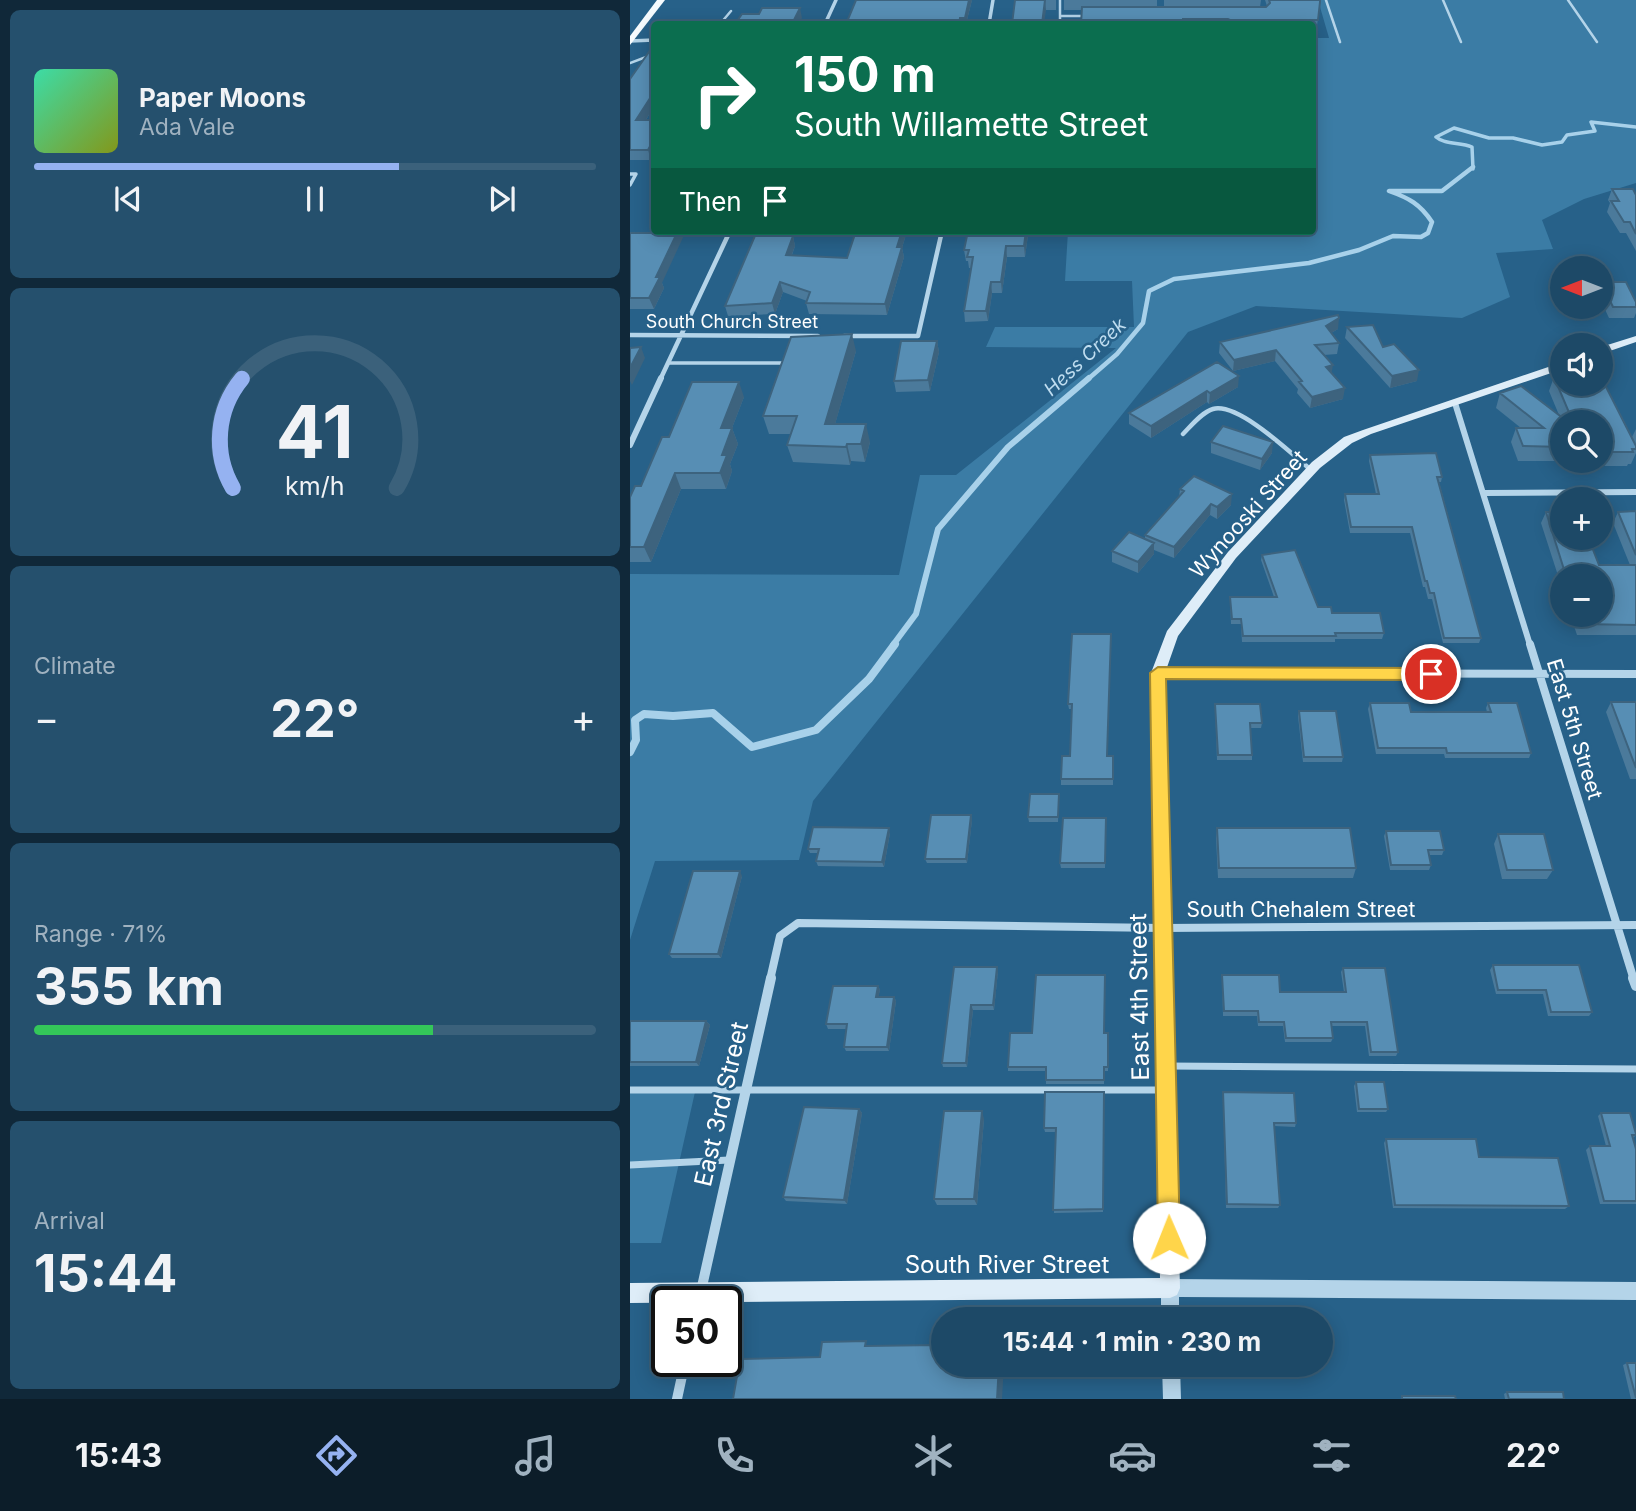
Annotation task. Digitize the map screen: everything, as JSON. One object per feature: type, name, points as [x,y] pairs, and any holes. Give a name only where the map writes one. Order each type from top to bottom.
[{"type":"main road","points":[[630,41],[661,0]]},
{"type":"main road","points":[[1613,347],[1636,339]]},
{"type":"main road","name":"Wynooski Street","points":[[1158,673],[1172,634],[1232,555],[1311,470],[1348,440],[1550,370]]},
{"type":"main road","name":"East 4th Street","points":[[1158,673],[1170,1289]]},
{"type":"main road","name":"South River Street","points":[[742,1296],[1170,1289]]},
{"type":"main road","name":"South River Street","points":[[630,1293],[651,1294]]},
{"type":"street","points":[[826,21],[836,0]]},
{"type":"street","points":[[990,21],[993,0]]},
{"type":"street","points":[[630,41],[651,40]]},
{"type":"street","points":[[630,445],[728,235]]},
{"type":"street","name":"South Church Street","points":[[630,335],[918,336],[941,235]]},
{"type":"street","name":"East 5th Street","points":[[1455,403],[1636,986]]},
{"type":"street","points":[[1484,493],[1636,492]]},
{"type":"street","points":[[1158,673],[1636,674]]},
{"type":"street","name":"South Chehalem Street","points":[[798,923],[1162,928],[1636,925]]},
{"type":"street","name":"East 3rd Street","points":[[701,1286],[780,936],[798,923]]},
{"type":"street","name":"South River Street","points":[[1170,1289],[1636,1291]]},
{"type":"street","name":"East 4th Street","points":[[1170,1289],[1170,1307]]},
{"type":"street","points":[[677,1399],[682,1377]]},
{"type":"street","points":[[1171,1377],[1172,1399]]},
{"type":"lane","points":[[1060,0],[1060,21]]},
{"type":"lane","points":[[1325,0],[1340,42]]},
{"type":"lane","points":[[1443,0],[1461,42]]},
{"type":"lane","points":[[1568,0],[1597,42]]},
{"type":"lane","points":[[723,21],[731,11]]},
{"type":"lane","points":[[1061,16],[1086,16]]},
{"type":"lane","points":[[630,63],[651,55]]},
{"type":"lane","points":[[630,174],[636,174],[630,185]]},
{"type":"lane","points":[[669,363],[785,363]]},
{"type":"lane","points":[[1183,434],[1212,408],[1225,408],[1259,428],[1311,470]]},
{"type":"lane","points":[[1165,1066],[1636,1069]]},
{"type":"lane","points":[[630,1090],[1165,1090]]},
{"type":"lane","points":[[630,1165],[729,1160]]},
{"type":"shaded area","points":[[1318,0],[1636,0],[1636,183],[1584,199],[1542,220],[1553,249],[1496,253],[1510,297],[1462,318],[1256,306],[1188,332],[813,801],[799,860],[655,861],[630,940],[630,574],[899,575],[920,475],[956,475],[1116,348],[986,347],[995,327],[1134,327],[1132,281],[1065,281],[1068,235],[1316,235],[1316,38],[1329,38]]},
{"type":"shaded area","points":[[630,1092],[695,1092],[661,1243],[630,1243]]},
{"type":"building","points":[[856,0],[969,0],[965,18],[960,18],[960,21],[847,21]]},
{"type":"building","points":[[1015,0],[1045,0],[1042,21],[1012,21]]},
{"type":"building","points":[[1269,0],[1320,0],[1318,20],[1081,21],[1082,7],[1266,7],[1270,3]]},
{"type":"building","points":[[762,8],[800,8],[794,21],[737,21],[742,14],[759,14]]},
{"type":"building","points":[[651,49],[651,97],[636,120],[651,120],[651,144],[648,150],[630,150],[630,79]]},
{"type":"building","points":[[1612,189],[1633,189],[1636,195],[1636,234],[1630,222],[1624,222],[1611,201],[1619,201]]},
{"type":"building","points":[[630,233],[676,235],[649,298],[630,298]]},
{"type":"building","points":[[755,235],[793,236],[786,255],[847,258],[855,235],[901,235],[897,247],[902,247],[885,304],[806,303],[810,292],[780,282],[772,303],[725,306]]},
{"type":"building","points":[[967,235],[1025,235],[1024,246],[1006,246],[1001,282],[991,282],[986,311],[964,311],[973,257],[967,257],[969,250],[964,250]]},
{"type":"building","points":[[1614,282],[1626,282],[1636,307],[1614,307]]},
{"type":"building","points":[[1338,315],[1339,318],[1326,326],[1339,343],[1315,345],[1333,365],[1326,367],[1345,388],[1312,397],[1276,350],[1234,360],[1220,342]]},
{"type":"building","points":[[1373,325],[1383,347],[1394,344],[1419,370],[1392,376],[1347,327]]},
{"type":"building","points":[[852,334],[825,424],[866,424],[861,444],[847,444],[846,447],[787,445],[797,416],[763,416],[791,337]]},
{"type":"building","points":[[901,341],[937,341],[928,380],[894,381]]},
{"type":"building","points":[[641,347],[630,368],[630,348]]},
{"type":"building","points":[[1217,362],[1239,376],[1210,393],[1207,391],[1151,426],[1129,413]]},
{"type":"building","points":[[692,382],[739,382],[721,428],[732,428],[722,455],[727,455],[720,473],[675,473],[644,547],[630,547],[630,497],[635,486],[641,486],[662,437],[669,437]]},
{"type":"building","points":[[1521,386],[1552,410],[1550,410],[1550,447],[1523,446],[1516,428],[1544,428],[1500,393]]},
{"type":"building","points":[[1562,396],[1611,396],[1636,449],[1632,449],[1633,452],[1613,452],[1613,410],[1568,410]]},
{"type":"building","points":[[1223,426],[1273,442],[1262,459],[1211,442]]},
{"type":"building","points":[[1436,453],[1442,477],[1437,477],[1481,638],[1444,638],[1434,593],[1430,593],[1425,581],[1412,527],[1351,527],[1345,494],[1379,494],[1370,455]]},
{"type":"building","points":[[1194,476],[1232,494],[1217,507],[1211,504],[1174,547],[1145,535],[1184,491],[1180,489]]},
{"type":"building","points":[[1636,511],[1636,555],[1618,512]]},
{"type":"building","points":[[1129,532],[1154,543],[1138,562],[1112,551]]},
{"type":"building","points":[[1295,550],[1318,607],[1331,607],[1332,613],[1380,613],[1384,633],[1243,636],[1241,619],[1232,619],[1230,597],[1277,597],[1262,555]]},
{"type":"building","points":[[1558,550],[1593,550],[1599,564],[1562,564]]},
{"type":"building","points":[[1613,565],[1636,565],[1636,625],[1613,625]]},
{"type":"building","points":[[1072,634],[1111,634],[1107,756],[1113,756],[1113,779],[1061,779],[1062,756],[1070,756],[1072,704],[1068,704]]},
{"type":"building","points":[[1611,702],[1636,702],[1636,768]]},
{"type":"building","points":[[1370,703],[1409,703],[1411,712],[1491,712],[1488,703],[1517,703],[1531,753],[1447,753],[1446,748],[1378,748]]},
{"type":"building","points":[[1215,704],[1260,704],[1262,723],[1250,723],[1252,755],[1218,755]]},
{"type":"building","points":[[1299,711],[1336,711],[1343,757],[1304,757]]},
{"type":"building","points":[[1030,794],[1059,794],[1058,817],[1028,817]]},
{"type":"building","points":[[931,815],[971,815],[966,859],[925,859]]},
{"type":"building","points":[[1063,818],[1106,818],[1105,863],[1060,863]]},
{"type":"building","points":[[813,827],[889,828],[882,862],[816,861],[819,849],[808,849]]},
{"type":"building","points":[[1217,828],[1350,828],[1356,868],[1219,868]]},
{"type":"building","points":[[1386,831],[1440,831],[1444,850],[1428,850],[1431,865],[1391,865]]},
{"type":"building","points":[[1498,834],[1544,834],[1553,870],[1507,870]]},
{"type":"building","points":[[693,871],[740,871],[718,954],[669,954]]},
{"type":"building","points":[[1493,965],[1579,965],[1592,1012],[1551,1012],[1546,990],[1498,990]]},
{"type":"building","points":[[954,967],[997,967],[993,1005],[971,1005],[966,1063],[942,1063]]},
{"type":"building","points":[[1343,968],[1385,968],[1398,1052],[1371,1052],[1367,1022],[1331,1022],[1333,1038],[1286,1038],[1284,1022],[1259,1022],[1258,1011],[1224,1011],[1222,975],[1279,975],[1280,992],[1346,992]]},
{"type":"building","points":[[1036,975],[1105,975],[1104,1033],[1108,1033],[1108,1067],[1104,1067],[1104,1080],[1046,1080],[1046,1067],[1008,1067],[1010,1033],[1032,1033]]},
{"type":"building","points":[[833,986],[878,986],[876,997],[894,997],[887,1047],[844,1047],[847,1024],[826,1024]]},
{"type":"building","points":[[630,1021],[706,1021],[696,1062],[630,1062]]},
{"type":"building","points":[[1356,1082],[1384,1082],[1388,1109],[1359,1109]]},
{"type":"building","points":[[1045,1092],[1104,1092],[1103,1209],[1053,1210],[1056,1128],[1044,1128]]},
{"type":"building","points":[[1223,1092],[1294,1093],[1296,1123],[1274,1123],[1280,1205],[1227,1204]]},
{"type":"building","points":[[804,1107],[859,1109],[844,1200],[783,1197]]},
{"type":"building","points":[[944,1111],[982,1111],[974,1199],[934,1199]]},
{"type":"building","points":[[1601,1113],[1630,1113],[1636,1134],[1632,1135],[1636,1149],[1636,1201],[1604,1201],[1590,1146],[1610,1146]]},
{"type":"building","points":[[1386,1139],[1476,1139],[1479,1157],[1558,1158],[1569,1206],[1395,1205]]},
{"type":"building","points":[[866,1341],[865,1346],[931,1345],[931,1377],[998,1377],[997,1399],[733,1399],[737,1377],[742,1377],[742,1359],[820,1357],[822,1342]]},
{"type":"building","points":[[1627,1363],[1636,1363],[1636,1398]]},
{"type":"building","points":[[1507,1392],[1563,1392],[1564,1399],[1509,1399]]},
{"type":"building","points":[[1402,1396],[1455,1396],[1456,1399],[1402,1399]]},
{"type":"waterway","name":"Hess Creek","points":[[1473,167],[1472,147],[1436,137],[1454,128],[1489,138],[1513,138],[1542,145],[1562,142],[1567,135],[1595,131],[1591,122],[1636,127]]},
{"type":"waterway","name":"Hess Creek","points":[[1087,380],[1117,354],[1143,323],[1149,291],[1174,279],[1309,263],[1359,250],[1393,236],[1421,237],[1428,233],[1432,222],[1414,202],[1389,191],[1442,191],[1473,167]]},
{"type":"waterway","name":"Hess Creek","points":[[893,645],[916,614],[938,529],[1008,447],[1089,378]]},
{"type":"waterway","name":"Hess Creek","points":[[630,752],[636,740],[635,720],[644,714],[673,716],[713,713],[752,747],[816,730],[869,679],[895,644]]},
{"type":"route","points":[[1169,1238],[1158,673],[1431,674]]}]
